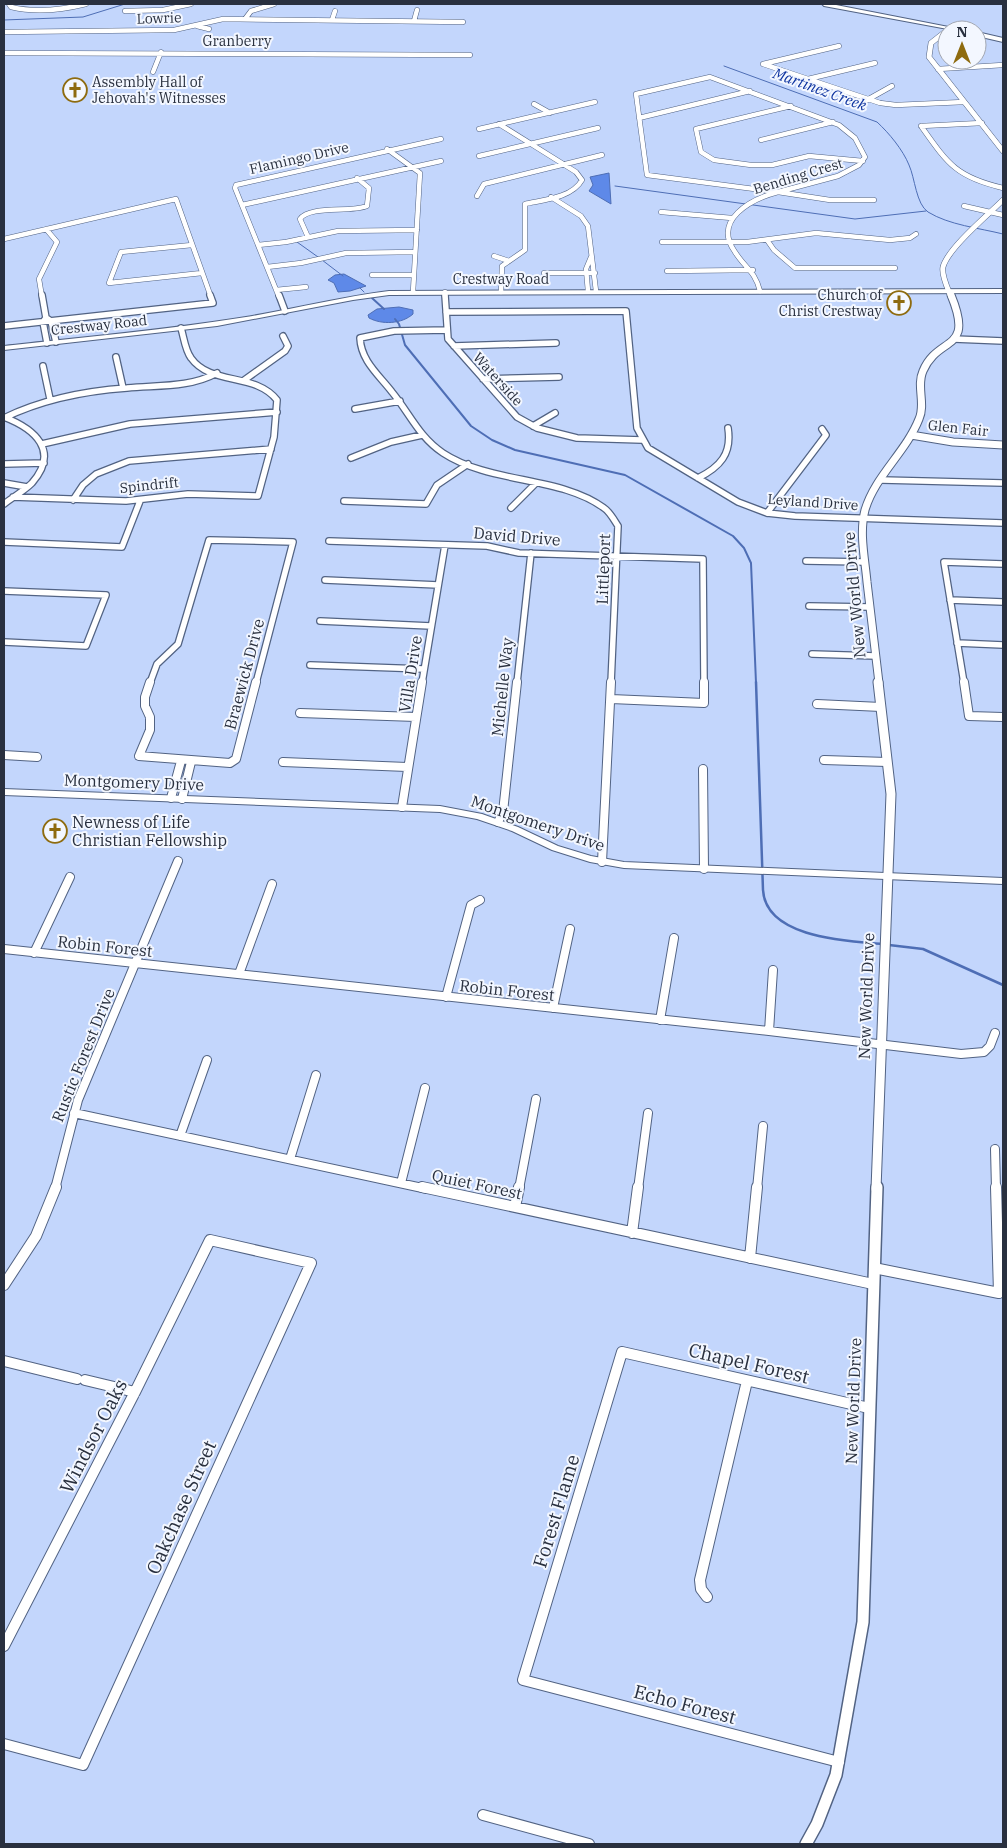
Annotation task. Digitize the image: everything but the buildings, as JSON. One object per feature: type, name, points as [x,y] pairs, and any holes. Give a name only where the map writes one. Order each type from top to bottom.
[{"type":"main road","points":[[824,4],[937,26]]},
{"type":"main road","points":[[987,36],[1003,40]]},
{"type":"main road","name":"Crestway Road","points":[[4,348],[181,328],[285,311],[348,298],[413,292],[1003,291]]},
{"type":"main road","name":"Montgomery Drive","points":[[4,792],[447,810],[498,822],[555,848],[602,862],[650,867],[1003,881]]},
{"type":"street","points":[[8,4],[11,7],[23,9],[68,8],[86,4]]},
{"type":"street","points":[[125,11],[164,10],[191,4]]},
{"type":"street","points":[[245,19],[251,11],[274,4]]},
{"type":"street","points":[[414,21],[417,10]]},
{"type":"street","points":[[332,20],[335,11]]},
{"type":"street","name":"Lowrie","points":[[4,32],[174,30],[212,21],[245,19],[463,22]]},
{"type":"street","points":[[196,26],[209,30]]},
{"type":"street","points":[[937,37],[929,47],[929,57],[937,68]]},
{"type":"street","points":[[839,46],[763,64],[867,100],[896,105],[964,102]]},
{"type":"street","points":[[153,72],[161,52]]},
{"type":"street","name":"Granberry","points":[[4,53],[161,52],[470,55]]},
{"type":"street","points":[[808,79],[875,63]]},
{"type":"street","points":[[987,66],[1003,65]]},
{"type":"street","points":[[939,70],[1003,151]]},
{"type":"street","name":"Bending Crest","points":[[639,118],[636,94],[710,77],[833,122],[846,129],[856,139],[865,154],[863,161],[856,168],[840,176],[777,192],[744,206],[732,218]]},
{"type":"street","points":[[867,100],[892,86]]},
{"type":"street","points":[[750,91],[639,118],[647,175],[847,201],[874,200]]},
{"type":"street","points":[[479,129],[595,102]]},
{"type":"street","points":[[534,104],[550,113]]},
{"type":"street","points":[[791,106],[696,129],[701,152],[708,158],[719,161],[759,166],[816,156],[863,161]]},
{"type":"street","points":[[761,140],[833,122]]},
{"type":"street","points":[[982,123],[921,126],[957,173],[974,181],[1003,188]]},
{"type":"street","points":[[499,124],[580,176],[581,184],[571,192],[524,204],[525,250],[500,270],[501,292]]},
{"type":"street","points":[[479,156],[598,128]]},
{"type":"street","name":"Flamingo Drive","points":[[285,311],[235,188],[236,185],[387,149],[441,139]]},
{"type":"street","points":[[387,149],[420,173],[413,292]]},
{"type":"street","points":[[476,196],[484,184],[602,155]]},
{"type":"street","points":[[242,205],[411,166],[441,161]]},
{"type":"street","points":[[308,237],[300,219],[302,215],[326,210],[357,209],[367,206],[369,188],[357,178]]},
{"type":"street","points":[[551,197],[586,221],[595,272],[596,291]]},
{"type":"street","points":[[4,239],[176,199],[213,303],[4,326]]},
{"type":"street","points":[[1003,200],[973,230],[945,263],[944,272],[960,322],[954,339],[1003,341]]},
{"type":"street","points":[[964,206],[1003,215]]},
{"type":"street","points":[[661,212],[671,211],[732,218],[727,229],[729,242],[734,251],[753,270],[760,291]]},
{"type":"street","points":[[46,229],[57,242],[40,279],[47,320],[47,343]]},
{"type":"street","points":[[258,246],[338,230],[417,230]]},
{"type":"street","points":[[662,242],[767,240],[816,233],[890,240],[910,238],[916,234]]},
{"type":"street","points":[[767,240],[774,250],[795,268],[895,268]]},
{"type":"street","points":[[192,245],[121,252],[109,283],[202,273]]},
{"type":"street","points":[[267,267],[301,264],[346,253],[415,252]]},
{"type":"street","points":[[494,256],[509,261]]},
{"type":"street","points":[[588,291],[586,272],[591,257]]},
{"type":"street","points":[[667,270],[753,270]]},
{"type":"street","points":[[544,272],[595,272]]},
{"type":"street","points":[[372,275],[414,275]]},
{"type":"street","points":[[276,290],[306,287]]},
{"type":"street","name":"Waterside","points":[[445,292],[448,339],[517,417],[533,426],[585,439],[642,440]]},
{"type":"street","points":[[446,312],[626,311],[638,428],[642,440]]},
{"type":"street","points":[[47,320],[56,342]]},
{"type":"street","points":[[73,500],[81,486],[89,478],[107,468],[129,461],[271,449],[277,412],[275,395],[263,387],[197,365],[190,357],[181,328]]},
{"type":"street","name":"Littleport","points":[[447,330],[394,331],[360,338],[361,350],[366,360],[400,401],[422,435],[435,448],[468,464],[581,496],[606,509],[618,526],[602,862]]},
{"type":"street","points":[[243,381],[285,351],[288,346],[283,336]]},
{"type":"street","name":"New World Drive","points":[[806,1844],[817,1824],[838,1762],[863,1622],[884,952],[891,794],[865,562],[862,532],[863,519],[868,503],[911,435],[922,412],[920,382],[923,370],[929,360],[954,339]]},
{"type":"street","points":[[454,346],[556,344]]},
{"type":"street","points":[[116,357],[123,388]]},
{"type":"street","points":[[43,366],[50,399]]},
{"type":"street","points":[[4,418],[24,408],[50,399],[123,388],[196,382],[217,373]]},
{"type":"street","points":[[483,379],[560,377]]},
{"type":"street","points":[[355,409],[400,401]]},
{"type":"street","points":[[42,444],[130,424],[277,412]]},
{"type":"street","points":[[533,426],[555,413]]},
{"type":"street","points":[[4,418],[27,428],[42,444],[45,453],[44,464],[37,477],[4,504]]},
{"type":"street","points":[[698,478],[708,473],[728,450],[730,442],[728,428]]},
{"type":"street","points":[[767,513],[826,435],[822,429]]},
{"type":"street","points":[[351,458],[391,442],[422,435]]},
{"type":"street","name":"Glen Fair","points":[[911,435],[953,442],[1003,445]]},
{"type":"street","name":"Leyland Drive","points":[[642,440],[660,457],[738,502],[767,513],[795,516],[1003,524]]},
{"type":"street","name":"Spindrift","points":[[13,498],[140,501],[188,494],[258,496],[262,473],[269,461],[271,449]]},
{"type":"street","points":[[4,464],[44,464]]},
{"type":"street","points":[[344,502],[426,504],[429,495],[436,486],[468,464]]},
{"type":"street","points":[[882,480],[1003,483]]},
{"type":"street","points":[[4,483],[27,487]]},
{"type":"street","points":[[511,508],[536,483]]},
{"type":"street","points":[[4,542],[122,547],[140,501]]},
{"type":"street","name":"Braewick Drive","points":[[209,540],[293,542],[236,759],[230,763],[181,761],[140,757],[150,730],[150,717],[145,706],[145,697],[157,664],[178,644],[209,540]]},
{"type":"street","name":"David Drive","points":[[329,541],[487,546],[531,553],[703,559],[704,703],[611,699]]},
{"type":"street","name":"Villa Drive","points":[[402,808],[407,767],[445,545]]},
{"type":"street","name":"Michelle Way","points":[[498,822],[503,812],[531,553]]},
{"type":"street","points":[[806,561],[865,562]]},
{"type":"street","points":[[1003,564],[944,562],[969,716],[1003,717]]},
{"type":"street","points":[[325,580],[438,585]]},
{"type":"street","points":[[4,591],[106,594],[86,646],[4,642]]},
{"type":"street","points":[[950,600],[1003,602]]},
{"type":"street","points":[[809,606],[870,608]]},
{"type":"street","points":[[320,621],[432,626]]},
{"type":"street","points":[[957,644],[1003,645]]},
{"type":"street","points":[[812,654],[876,656]]},
{"type":"street","points":[[310,665],[424,669]]},
{"type":"street","points":[[817,704],[881,707]]},
{"type":"street","points":[[300,713],[416,717]]},
{"type":"street","points":[[4,755],[38,757]]},
{"type":"street","points":[[824,760],[888,762]]},
{"type":"street","points":[[171,798],[181,761]]},
{"type":"street","points":[[182,799],[191,762]]},
{"type":"street","points":[[283,762],[407,767]]},
{"type":"street","points":[[704,768],[704,869]]},
{"type":"street","name":"Rustic Forest Drive","points":[[4,1285],[31,1244],[54,1194],[74,1113],[178,862]]},
{"type":"street","points":[[34,953],[70,877]]},
{"type":"street","points":[[239,974],[272,884]]},
{"type":"street","points":[[446,997],[471,905],[480,900]]},
{"type":"street","points":[[553,1008],[570,929]]},
{"type":"street","points":[[660,1020],[674,938]]},
{"type":"street","name":"Robin Forest","points":[[4,950],[977,1054],[984,1054],[990,1048],[995,1033]]},
{"type":"street","points":[[769,1031],[773,970]]},
{"type":"street","points":[[180,1136],[207,1060]]},
{"type":"street","points":[[290,1159],[316,1074]]},
{"type":"street","points":[[401,1183],[425,1088]]},
{"type":"street","points":[[515,1207],[536,1100]]},
{"type":"street","name":"Quiet Forest","points":[[74,1113],[873,1284]]},
{"type":"street","points":[[632,1233],[648,1113]]},
{"type":"street","points":[[750,1258],[763,1126]]},
{"type":"street","points":[[874,1268],[999,1293],[995,1149]]},
{"type":"street","name":"Windsor Oaks","points":[[4,1646],[135,1392],[210,1240],[311,1263]]},
{"type":"street","name":"Oakchase Street","points":[[4,1744],[83,1765],[311,1263]]},
{"type":"street","name":"Chapel Forest","points":[[622,1352],[869,1408]]},
{"type":"street","name":"Forest Flame","points":[[523,1680],[622,1352]]},
{"type":"street","points":[[4,1361],[135,1392]]},
{"type":"street","points":[[707,1597],[701,1589],[700,1580],[747,1381]]},
{"type":"street","name":"Echo Forest","points":[[523,1680],[838,1762]]},
{"type":"street","points":[[483,1815],[589,1844]]},
{"type":"water","points":[[609,173],[611,204],[589,191],[593,185],[590,177]]},
{"type":"water","points":[[344,274],[366,286],[350,291],[338,292],[334,283],[328,280],[335,275]]},
{"type":"water","points":[[399,307],[413,310],[413,314],[398,322],[380,322],[369,318],[368,315],[377,309]]},
{"type":"waterway","points":[[4,20],[83,17],[125,4]]},
{"type":"waterway","name":"Martinez Creek","points":[[724,66],[877,122],[891,136],[906,159],[921,203],[928,212],[955,223],[1003,234]]},
{"type":"waterway","points":[[615,186],[855,219],[926,211]]},
{"type":"waterway","points":[[297,242],[318,257]]},
{"type":"waterway","points":[[322,260],[343,276]]},
{"type":"waterway","points":[[360,288],[364,292]]},
{"type":"waterway","points":[[372,298],[384,309]]},
{"type":"waterway","points":[[395,319],[399,324],[405,345],[471,426],[492,440],[515,450],[625,475],[733,536],[744,548],[751,563],[756,683]]},
{"type":"waterway","points":[[756,682],[763,890],[768,906],[778,918],[793,927],[811,934],[849,941],[883,944]]},
{"type":"waterway","points":[[889,945],[923,949],[1003,985]]},
{"type":"place","name":"Assembly Hall of Jehovah's Witnesses","points":[[75,90]]},
{"type":"place","name":"Church of Christ Crestway","points":[[899,303]]},
{"type":"place","name":"Newness of Life Christian Fellowship","points":[[55,831]]}]
